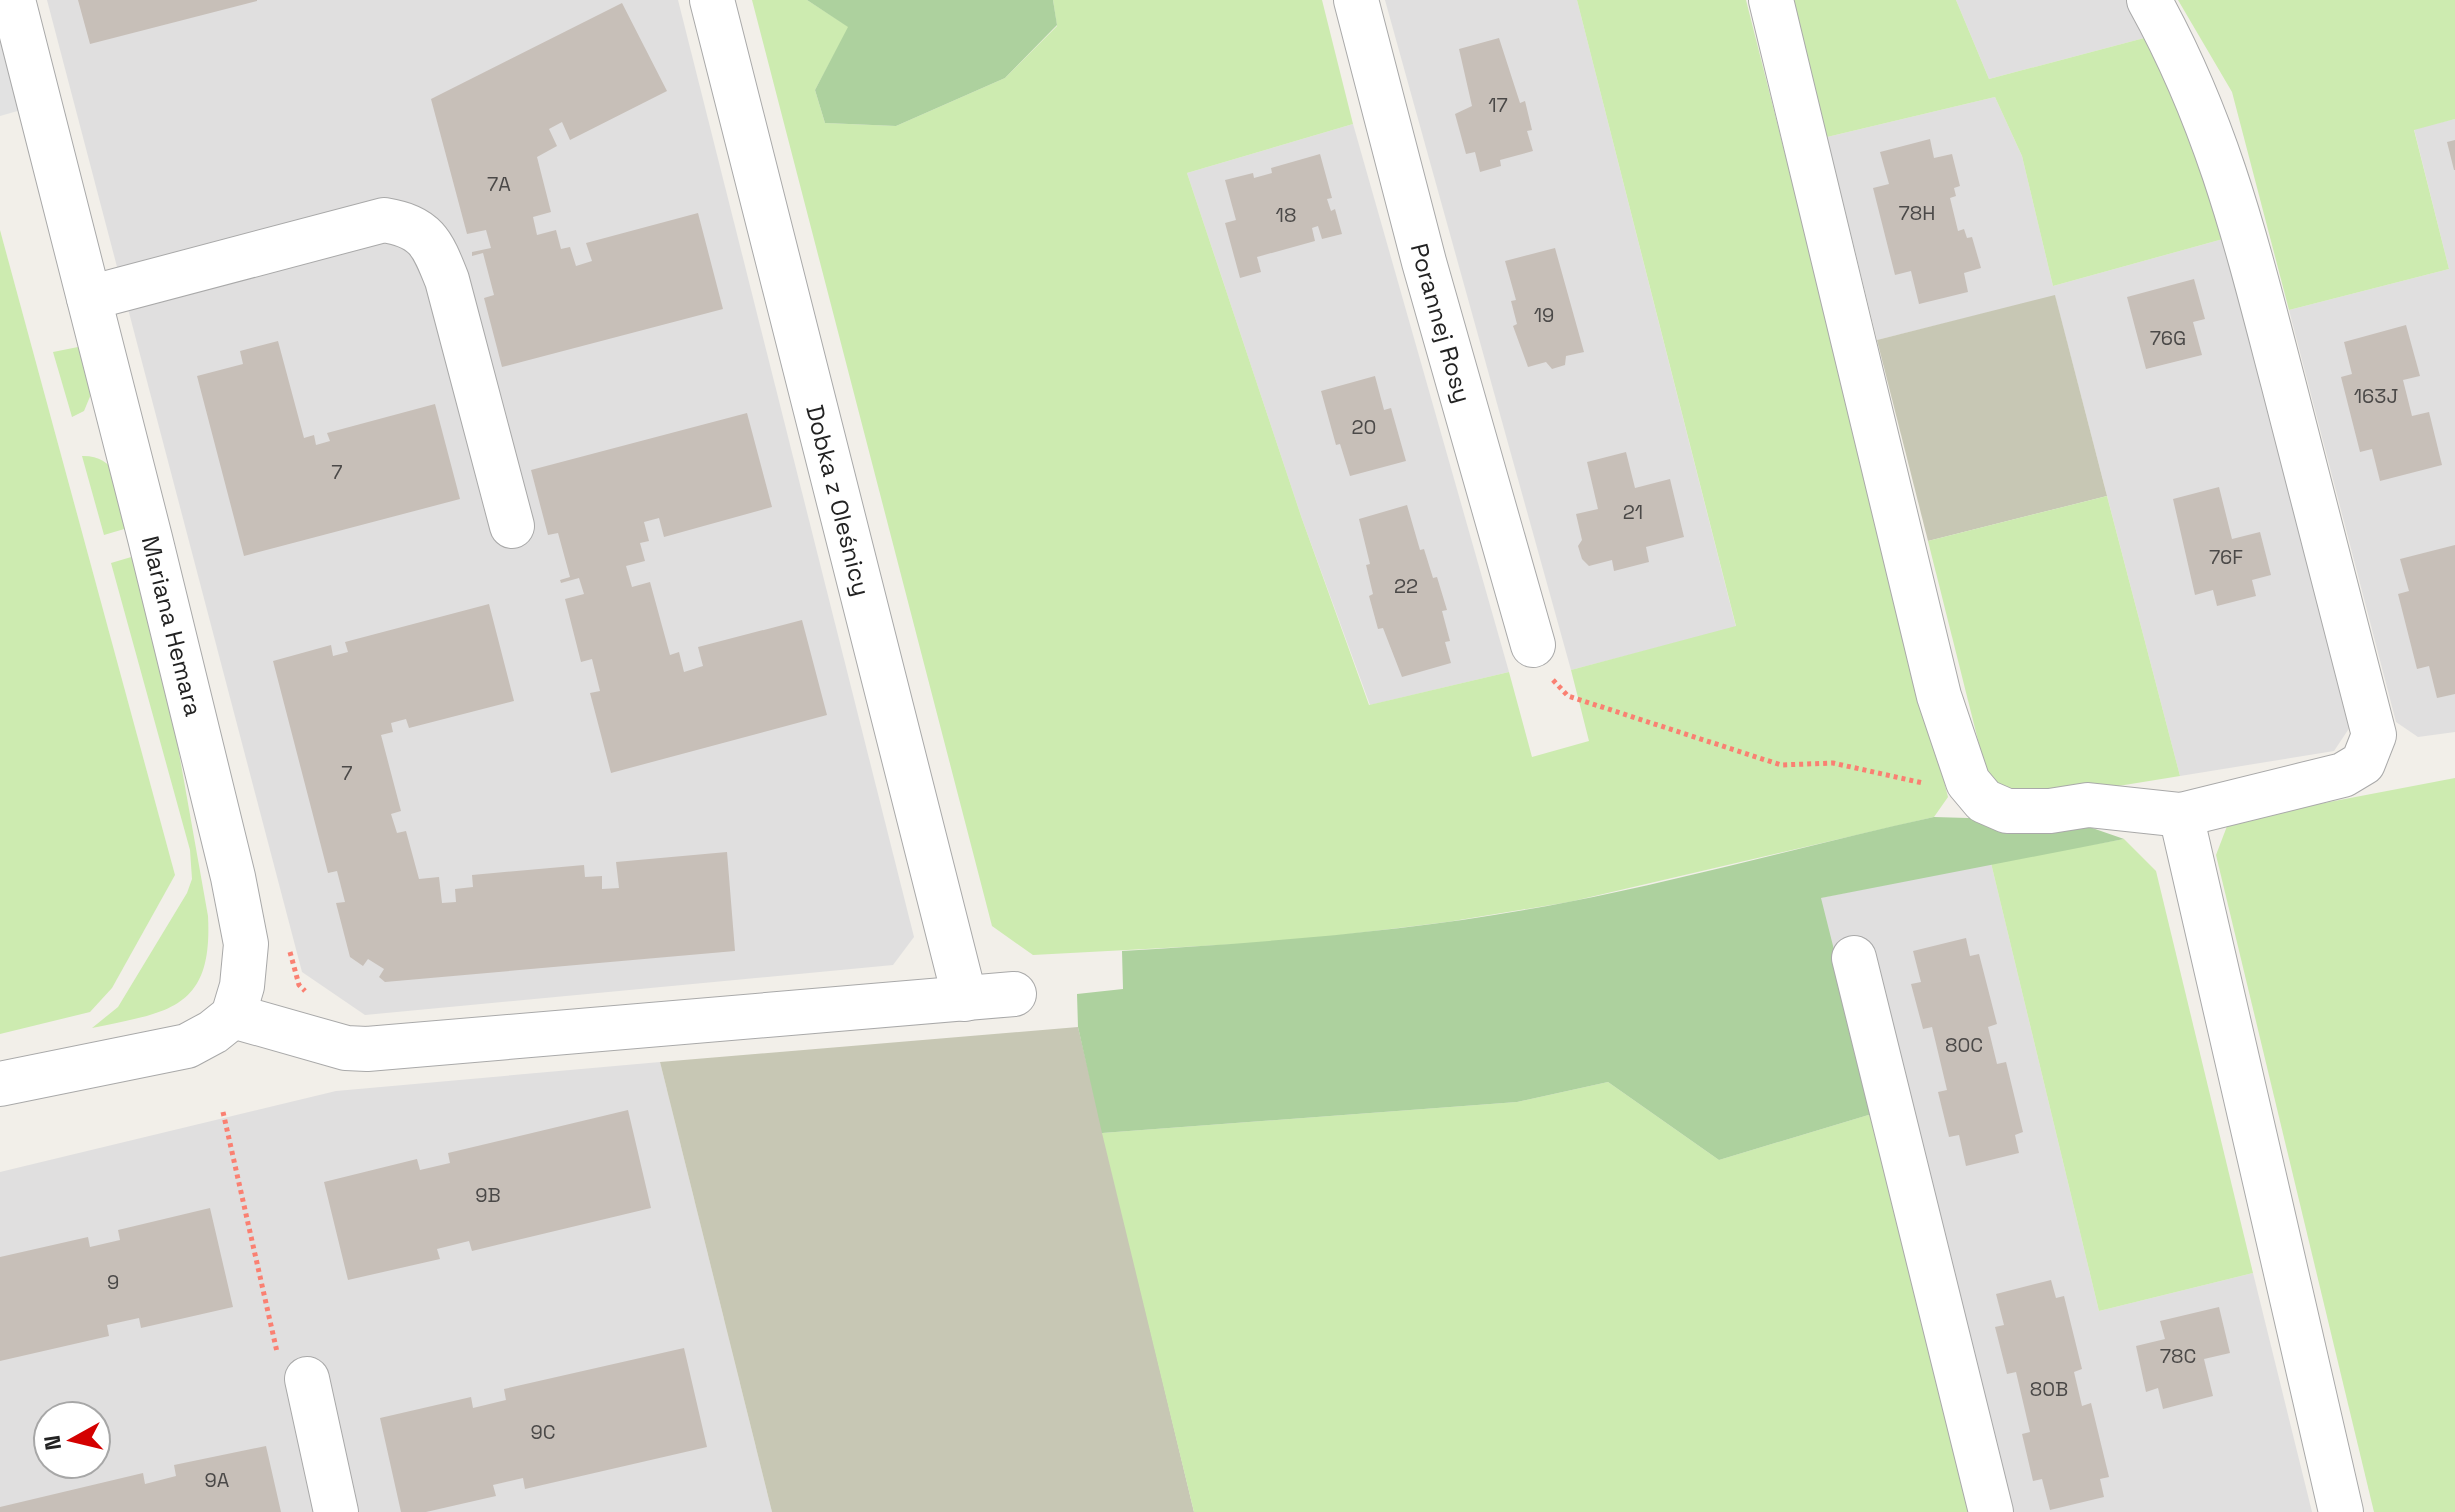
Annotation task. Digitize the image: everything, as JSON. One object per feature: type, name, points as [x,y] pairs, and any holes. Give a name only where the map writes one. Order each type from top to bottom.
[{"type":"street","name":"Mariana Hemara","points":[[13,0],[233,877],[246,944],[242,986],[233,1016]]},
{"type":"street","name":"Dobka z Oleśnicy","points":[[712,0],[965,999]]},
{"type":"street","name":"Porannej Rosy","points":[[1356,0],[1424,262],[1533,645]]},
{"type":"street","points":[[1771,0],[1939,696],[1968,782],[1984,801],[2007,811],[2050,811],[2088,805],[2181,815],[2343,775],[2363,763],[2374,735],[2235,205],[2214,137],[2184,63],[2149,0]]},
{"type":"street","points":[[89,298],[384,220],[418,229],[431,242],[447,280],[512,526]]},
{"type":"street","points":[[2181,815],[2341,1512]]},
{"type":"street","points":[[1854,958],[1991,1512]]},
{"type":"street","points":[[0,1084],[187,1046],[213,1032],[233,1016],[346,1048],[367,1049],[1014,994]]},
{"type":"street","points":[[292,1366],[336,1512]]},
{"type":"path","points":[[1533,645],[1549,676],[1568,696],[1781,765],[1833,763],[1925,783],[1968,782]]},
{"type":"path","points":[[223,1112],[292,1366]]},
{"type":"shaded area","points":[[47,0],[678,0],[914,937],[893,965],[365,1015],[302,972]]},
{"type":"shaded area","points":[[1385,0],[1577,0],[1736,627],[1571,670]]},
{"type":"shaded area","points":[[1956,0],[2128,0],[2148,37],[1989,79]]},
{"type":"shaded area","points":[[0,27],[21,110],[0,116]]},
{"type":"shaded area","points":[[1995,97],[2022,156],[2053,286],[2223,239],[2350,727],[2334,751],[2180,776],[2055,296],[1877,340],[1827,137]]},
{"type":"shaded area","points":[[2455,119],[2455,732],[2418,737],[2396,722],[2289,310],[2449,269],[2414,129]]},
{"type":"shaded area","points":[[1353,124],[1509,672],[1370,705],[1302,519],[1187,173]]},
{"type":"shaded area","points":[[2055,295],[2107,496],[1928,541],[1877,340]]},
{"type":"shaded area","points":[[1991,863],[2099,1311],[2253,1273],[2312,1512],[1973,1512],[1820,898]]},
{"type":"shaded area","points":[[1078,1027],[1194,1512],[772,1512],[660,1062]]},
{"type":"shaded area","points":[[660,1062],[772,1512],[0,1512],[0,1172],[336,1091]]},
{"type":"green space","points":[[752,0],[807,0],[849,27],[815,90],[825,123],[896,126],[1005,78],[1057,26],[1053,0],[1322,0],[1353,124],[1187,173],[1302,519],[1369,705],[1509,672],[1532,757],[1589,741],[1571,670],[1736,626],[1577,0],[1746,0],[1948,797],[1934,817],[1569,902],[1447,922],[1293,941],[1033,955],[992,926]]},
{"type":"green space","points":[[807,0],[1053,0],[1057,25],[1005,78],[896,126],[825,123],[815,90],[848,27]]},
{"type":"green space","points":[[1792,0],[1956,0],[1989,79],[2148,37],[2189,111],[2223,239],[2053,286],[2022,156],[1995,97],[1827,137]]},
{"type":"green space","points":[[2178,0],[2455,0],[2455,119],[2414,130],[2449,269],[2289,310],[2232,92]]},
{"type":"green space","points":[[0,230],[175,875],[112,988],[90,1012],[0,1034]]},
{"type":"green space","points":[[83,346],[94,387],[84,411],[72,417],[53,352]]},
{"type":"green space","points":[[82,456],[95,457],[113,470],[131,527],[104,535]]},
{"type":"green space","points":[[2107,496],[2180,776],[2019,802],[1989,784],[1928,541]]},
{"type":"green space","points":[[138,555],[157,629],[208,916],[208,947],[203,970],[194,988],[181,1001],[143,1017],[92,1028],[118,1007],[187,893],[192,879],[190,850],[111,563]]},
{"type":"green space","points":[[2455,778],[2455,1512],[2374,1512],[2216,855],[2229,821]]},
{"type":"green space","points":[[1934,817],[2072,821],[2124,839],[1821,898],[1875,1113],[1719,1160],[1608,1082],[1517,1102],[1102,1133],[1078,1027],[1077,994],[1123,989],[1122,951],[1346,934],[1512,912],[1659,882]]},
{"type":"green space","points":[[2124,839],[2156,871],[2253,1273],[2099,1311],[1991,863]]},
{"type":"green space","points":[[1608,1082],[1719,1160],[1875,1113],[1973,1512],[1194,1512],[1102,1133],[1517,1102]]},
{"type":"building","points":[[78,0],[257,0],[257,1],[90,44]]},
{"type":"building","points":[[622,3],[667,91],[570,140],[562,122],[549,129],[557,146],[537,157],[551,212],[533,217],[537,235],[556,230],[561,249],[570,247],[576,266],[592,261],[586,243],[698,213],[723,309],[502,367],[484,298],[494,295],[483,253],[472,256],[472,252],[491,248],[486,230],[467,234],[431,99]]},
{"type":"building","points":[[1499,38],[1520,103],[1525,101],[1532,130],[1527,131],[1533,151],[1500,160],[1501,166],[1480,172],[1475,152],[1466,154],[1455,114],[1472,106],[1459,49]]},
{"type":"building","points":[[1930,139],[1934,158],[1952,154],[1960,186],[1954,188],[1956,196],[1950,198],[1958,231],[1964,229],[1967,238],[1972,237],[1981,268],[1964,273],[1968,292],[1919,304],[1911,271],[1895,275],[1873,188],[1889,184],[1880,152]]},
{"type":"building","points":[[2455,140],[2455,170],[2454,170],[2447,142]]},
{"type":"building","points":[[1320,154],[1332,198],[1327,199],[1331,211],[1335,209],[1342,234],[1322,239],[1318,226],[1312,228],[1315,241],[1257,257],[1261,272],[1240,278],[1225,223],[1236,220],[1225,180],[1253,173],[1254,178],[1272,173],[1271,168]]},
{"type":"building","points":[[1555,248],[1584,352],[1566,356],[1565,365],[1552,369],[1546,362],[1528,367],[1513,326],[1517,324],[1511,301],[1516,300],[1505,261]]},
{"type":"building","points":[[2194,279],[2205,319],[2193,322],[2202,355],[2146,369],[2127,297]]},
{"type":"building","points":[[2406,325],[2420,376],[2403,380],[2412,416],[2429,412],[2442,465],[2380,481],[2372,449],[2360,452],[2341,377],[2352,374],[2344,342]]},
{"type":"building","points":[[278,341],[304,438],[314,435],[316,445],[330,441],[327,433],[435,404],[460,499],[244,556],[197,376],[243,364],[240,351]]},
{"type":"building","points":[[1375,376],[1384,410],[1391,408],[1406,461],[1350,476],[1340,444],[1336,445],[1321,391]]},
{"type":"building","points":[[747,413],[772,507],[664,537],[659,518],[644,522],[649,541],[640,543],[645,561],[626,566],[632,587],[650,582],[670,655],[679,652],[684,672],[703,666],[698,647],[802,620],[827,715],[611,773],[590,693],[600,691],[592,659],[581,662],[565,599],[584,594],[579,578],[561,583],[560,580],[570,577],[558,533],[548,535],[531,470]]},
{"type":"building","points":[[1626,452],[1635,488],[1670,479],[1684,537],[1646,547],[1649,562],[1614,571],[1612,560],[1589,566],[1582,559],[1578,546],[1582,540],[1576,514],[1598,509],[1587,462]]},
{"type":"building","points":[[2219,487],[2232,539],[2260,532],[2271,575],[2252,580],[2256,596],[2217,606],[2213,590],[2195,595],[2173,499]]},
{"type":"building","points":[[1407,505],[1420,550],[1424,549],[1433,578],[1437,577],[1447,610],[1442,611],[1450,641],[1445,642],[1451,663],[1402,677],[1383,628],[1378,629],[1369,596],[1373,594],[1366,565],[1370,564],[1359,519]]},
{"type":"building","points":[[2455,545],[2455,694],[2437,698],[2429,666],[2417,669],[2398,594],[2409,591],[2400,559]]},
{"type":"building","points":[[489,604],[514,701],[409,728],[406,719],[391,723],[393,732],[381,735],[401,811],[391,814],[397,833],[406,831],[419,879],[439,877],[442,903],[456,902],[455,889],[473,887],[472,875],[584,865],[585,877],[602,876],[602,889],[619,888],[616,862],[727,852],[735,951],[385,982],[379,977],[384,969],[368,959],[363,966],[350,957],[336,903],[345,902],[337,871],[328,873],[273,661],[331,645],[333,656],[348,652],[345,642]]},
{"type":"building","points":[[1966,938],[1970,956],[1979,954],[1997,1024],[1988,1027],[1997,1064],[2006,1062],[2023,1132],[2015,1135],[2019,1153],[1966,1166],[1959,1135],[1949,1137],[1938,1092],[1947,1090],[1932,1027],[1923,1029],[1911,984],[1921,982],[1913,951]]},
{"type":"building","points":[[628,1110],[651,1208],[472,1251],[469,1241],[437,1249],[440,1259],[348,1280],[324,1182],[417,1159],[420,1170],[450,1163],[448,1153]]},
{"type":"building","points":[[210,1208],[233,1307],[141,1328],[139,1318],[107,1325],[109,1336],[0,1361],[0,1257],[88,1237],[90,1247],[120,1240],[118,1230]]},
{"type":"building","points":[[2051,1280],[2056,1298],[2064,1296],[2082,1369],[2074,1372],[2082,1406],[2091,1403],[2109,1477],[2100,1479],[2104,1497],[2050,1510],[2042,1479],[2033,1481],[2022,1434],[2030,1432],[2016,1372],[2007,1374],[1995,1327],[2004,1325],[1996,1294]]},
{"type":"building","points":[[2219,1307],[2230,1353],[2204,1359],[2213,1396],[2163,1409],[2158,1388],[2146,1392],[2136,1346],[2165,1339],[2160,1321]]},
{"type":"building","points":[[684,1348],[707,1447],[525,1489],[523,1478],[493,1485],[496,1496],[426,1512],[401,1512],[380,1418],[471,1397],[473,1408],[506,1400],[504,1389]]},
{"type":"building","points":[[266,1446],[281,1512],[0,1512],[0,1507],[143,1473],[145,1484],[176,1476],[174,1465]]}]
